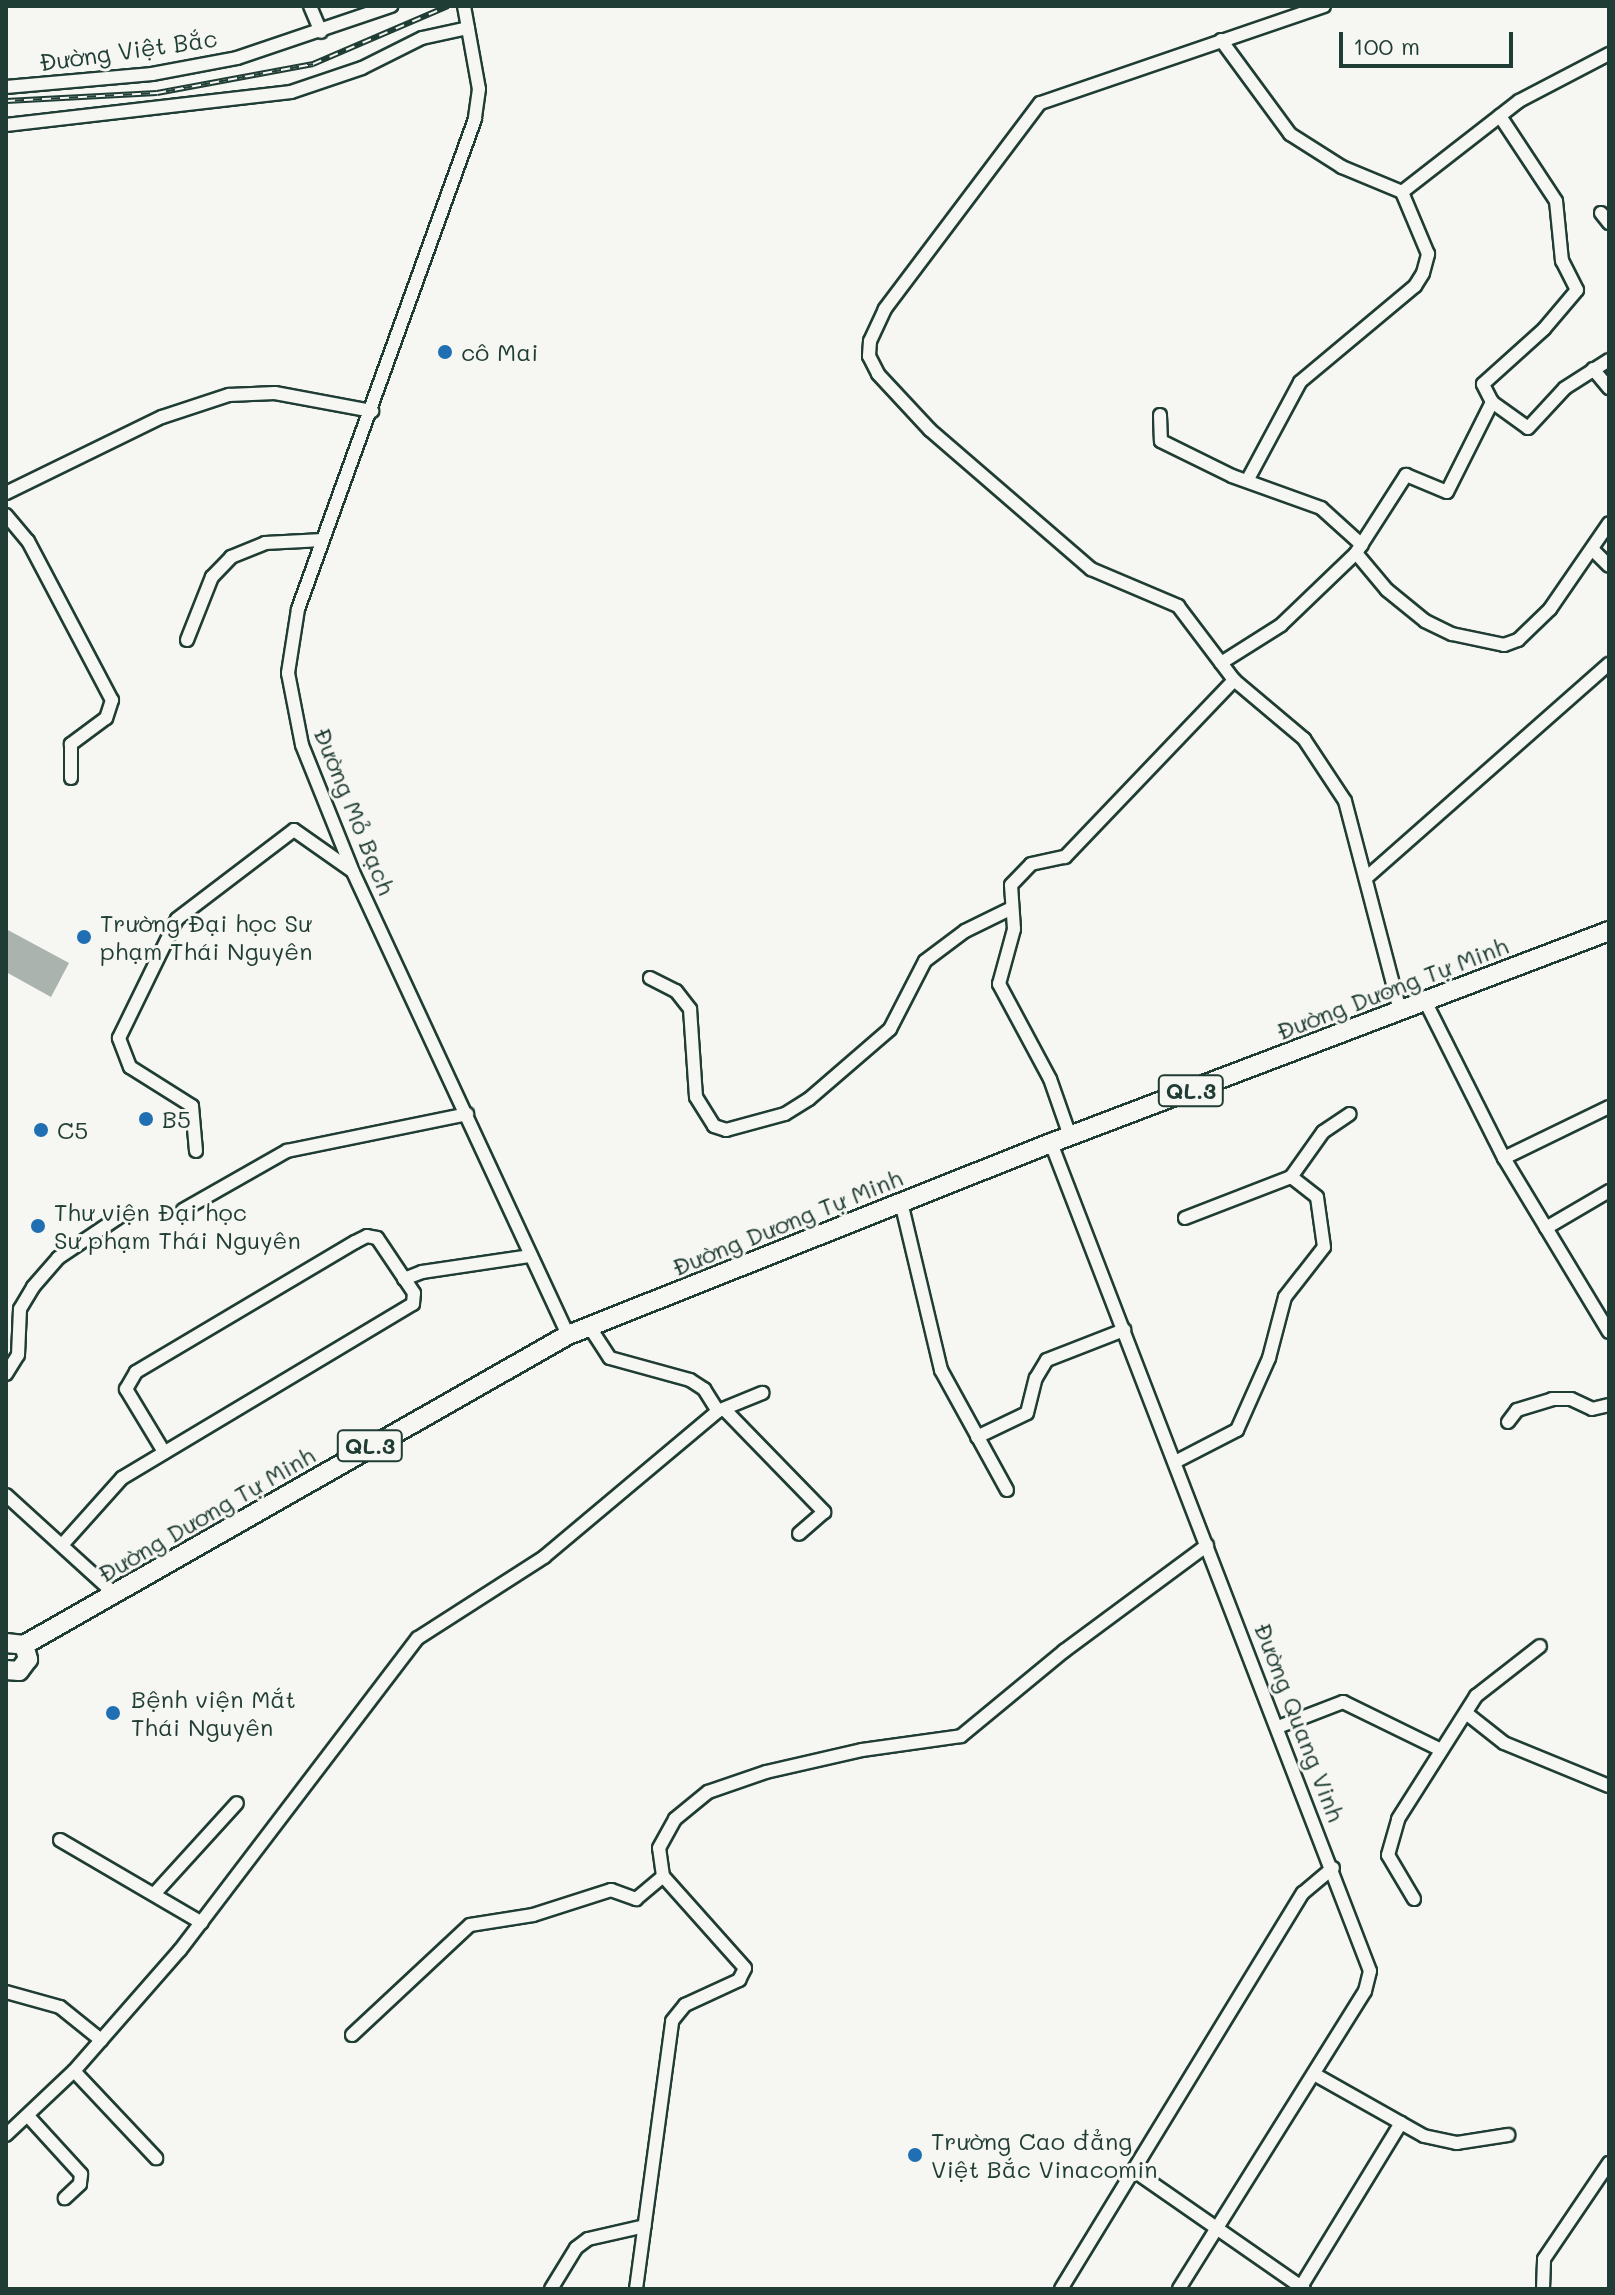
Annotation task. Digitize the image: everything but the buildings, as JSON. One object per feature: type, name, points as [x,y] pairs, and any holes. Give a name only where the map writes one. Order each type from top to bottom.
[{"type":"highway","name":"Đường Dương Tự Minh","points":[[15,1644],[116,1595],[568,1335],[1051,1143],[1609,931]]},
{"type":"highway","name":"QL.3","points":[[6,1670],[25,1666],[15,1644]]},
{"type":"street","points":[[310,6],[321,32]]},
{"type":"street","name":"Đường Việt Bắc","points":[[6,87],[152,74],[237,58],[391,6]]},
{"type":"street","name":"Đường Mỏ Bạch","points":[[464,6],[479,89],[475,119],[298,609],[288,673],[302,745],[353,872],[568,1335]]},
{"type":"street","points":[[1324,6],[1040,103],[885,309],[869,356],[878,374],[930,430],[1091,569],[1178,606],[1234,680],[1304,739],[1339,787],[1400,1010]]},
{"type":"street","points":[[6,125],[291,92],[362,68],[422,38],[468,28]]},
{"type":"street","points":[[1221,40],[1290,134],[1342,167],[1402,192],[1428,254],[1427,267],[1415,286],[1292,391],[1247,481]]},
{"type":"street","points":[[1402,192],[1537,90],[1609,54]]},
{"type":"street","points":[[1500,116],[1556,201],[1562,261],[1577,290],[1544,329],[1483,384],[1492,402],[1528,428],[1565,388],[1609,360]]},
{"type":"street","points":[[1593,369],[1609,388]]},
{"type":"street","points":[[6,493],[162,417],[229,395],[275,393],[372,411]]},
{"type":"street","points":[[1221,663],[1281,625],[1359,549],[1406,475],[1447,492],[1492,402]]},
{"type":"street","points":[[1160,415],[1161,441],[1247,481],[1321,508],[1359,549],[1387,590],[1425,621],[1462,637],[1504,645],[1533,627],[1594,551],[1609,523]]},
{"type":"street","points":[[6,515],[28,541],[112,700],[106,718],[71,744],[71,778]]},
{"type":"street","points":[[187,640],[212,577],[231,557],[265,543],[323,540]]},
{"type":"street","points":[[1594,551],[1609,566]]},
{"type":"street","points":[[1366,878],[1609,664]]},
{"type":"street","points":[[1070,1136],[1050,1079],[999,984],[1012,939],[1011,885],[1023,869],[1039,860],[1065,857],[1234,680]]},
{"type":"street","points":[[196,1151],[192,1106],[130,1067],[121,1056],[119,1038],[177,919],[294,830],[353,872]]},
{"type":"street","points":[[650,978],[676,991],[690,1009],[696,1097],[714,1126],[726,1130],[785,1114],[809,1099],[890,1029],[925,961],[965,931],[1010,909]]},
{"type":"street","points":[[1425,1001],[1504,1158],[1609,1332]]},
{"type":"street","points":[[1504,1158],[1609,1107]]},
{"type":"street","points":[[183,1210],[287,1151],[467,1114]]},
{"type":"street","points":[[1185,1218],[1291,1177],[1323,1132],[1350,1114]]},
{"type":"street","name":"Đường Quang Vinh","points":[[1051,1143],[1333,1868],[1370,1971],[1365,1991],[1179,2289]]},
{"type":"street","points":[[1175,1462],[1237,1430],[1269,1358],[1285,1297],[1324,1247],[1317,1197],[1291,1177]]},
{"type":"street","points":[[1546,1228],[1609,1191]]},
{"type":"street","points":[[901,1202],[941,1370],[1007,1490]]},
{"type":"street","points":[[6,1374],[18,1355],[20,1309],[33,1287],[58,1258],[119,1217]]},
{"type":"street","points":[[62,1545],[111,1487],[164,1452],[413,1304],[414,1293],[377,1238],[367,1236],[136,1372],[126,1389],[164,1452]]},
{"type":"street","points":[[404,1279],[531,1256]]},
{"type":"street","points":[[589,1326],[610,1358],[690,1380],[704,1389],[721,1410],[824,1512],[799,1534]]},
{"type":"street","points":[[977,1437],[1027,1413],[1036,1378],[1047,1360],[1124,1330]]},
{"type":"street","points":[[6,2135],[74,2071],[202,1923],[418,1638],[544,1557],[721,1410],[762,1393]]},
{"type":"street","points":[[1508,1422],[1517,1410],[1552,1399],[1571,1399],[1592,1409],[1609,1405]]},
{"type":"street","points":[[6,1495],[116,1595]]},
{"type":"street","points":[[636,2289],[672,2021],[685,2005],[739,1980],[745,1968],[663,1876],[658,1856],[662,1838],[687,1804],[725,1784],[766,1772],[862,1750],[961,1736],[1064,1651],[1207,1545]]},
{"type":"street","points":[[1414,1899],[1393,1868],[1390,1840],[1441,1750],[1466,1713],[1492,1681],[1540,1646]]},
{"type":"street","points":[[1278,1727],[1343,1702],[1441,1750]]},
{"type":"street","points":[[1466,1713],[1504,1743],[1609,1786]]},
{"type":"street","points":[[156,1892],[237,1803]]},
{"type":"street","points":[[60,1840],[156,1892],[202,1923]]},
{"type":"street","points":[[1061,2289],[1303,1893],[1333,1868]]},
{"type":"street","points":[[352,2035],[470,1925],[533,1915],[611,1890],[636,1899],[663,1876]]},
{"type":"street","points":[[6,1992],[60,2007],[101,2040]]},
{"type":"street","points":[[74,2071],[156,2158]]},
{"type":"street","points":[[1314,2074],[1401,2123],[1457,2143],[1508,2135]]},
{"type":"street","points":[[28,2116],[81,2174],[80,2184],[65,2198]]},
{"type":"street","points":[[1133,2170],[1219,2226],[1303,2287],[1401,2123]]},
{"type":"street","points":[[1543,2289],[1544,2259],[1609,2163]]},
{"type":"street","points":[[551,2289],[576,2248],[588,2239],[613,2229],[645,2226]]},
{"type":"shaded area","points":[[6,929],[69,963],[51,997],[6,972]]},
{"type":"railway","points":[[6,101],[157,93],[313,64],[448,6]]},
{"type":"place","name":"cô Mai","points":[[445,352]]},
{"type":"place","name":"Trường Đại học Sư phạm Thái Nguyên","points":[[84,937]]},
{"type":"place","name":"B5","points":[[146,1119]]},
{"type":"place","name":"C5","points":[[41,1130]]},
{"type":"place","name":"Thư viện Đại học Sư phạm Thái Nguyên","points":[[38,1226]]},
{"type":"place","name":"Bệnh viện Mắt Thái Nguyên","points":[[113,1713]]},
{"type":"place","name":"Trường Cao đẳng Việt Bắc Vinacomin","points":[[915,2155]]}]
